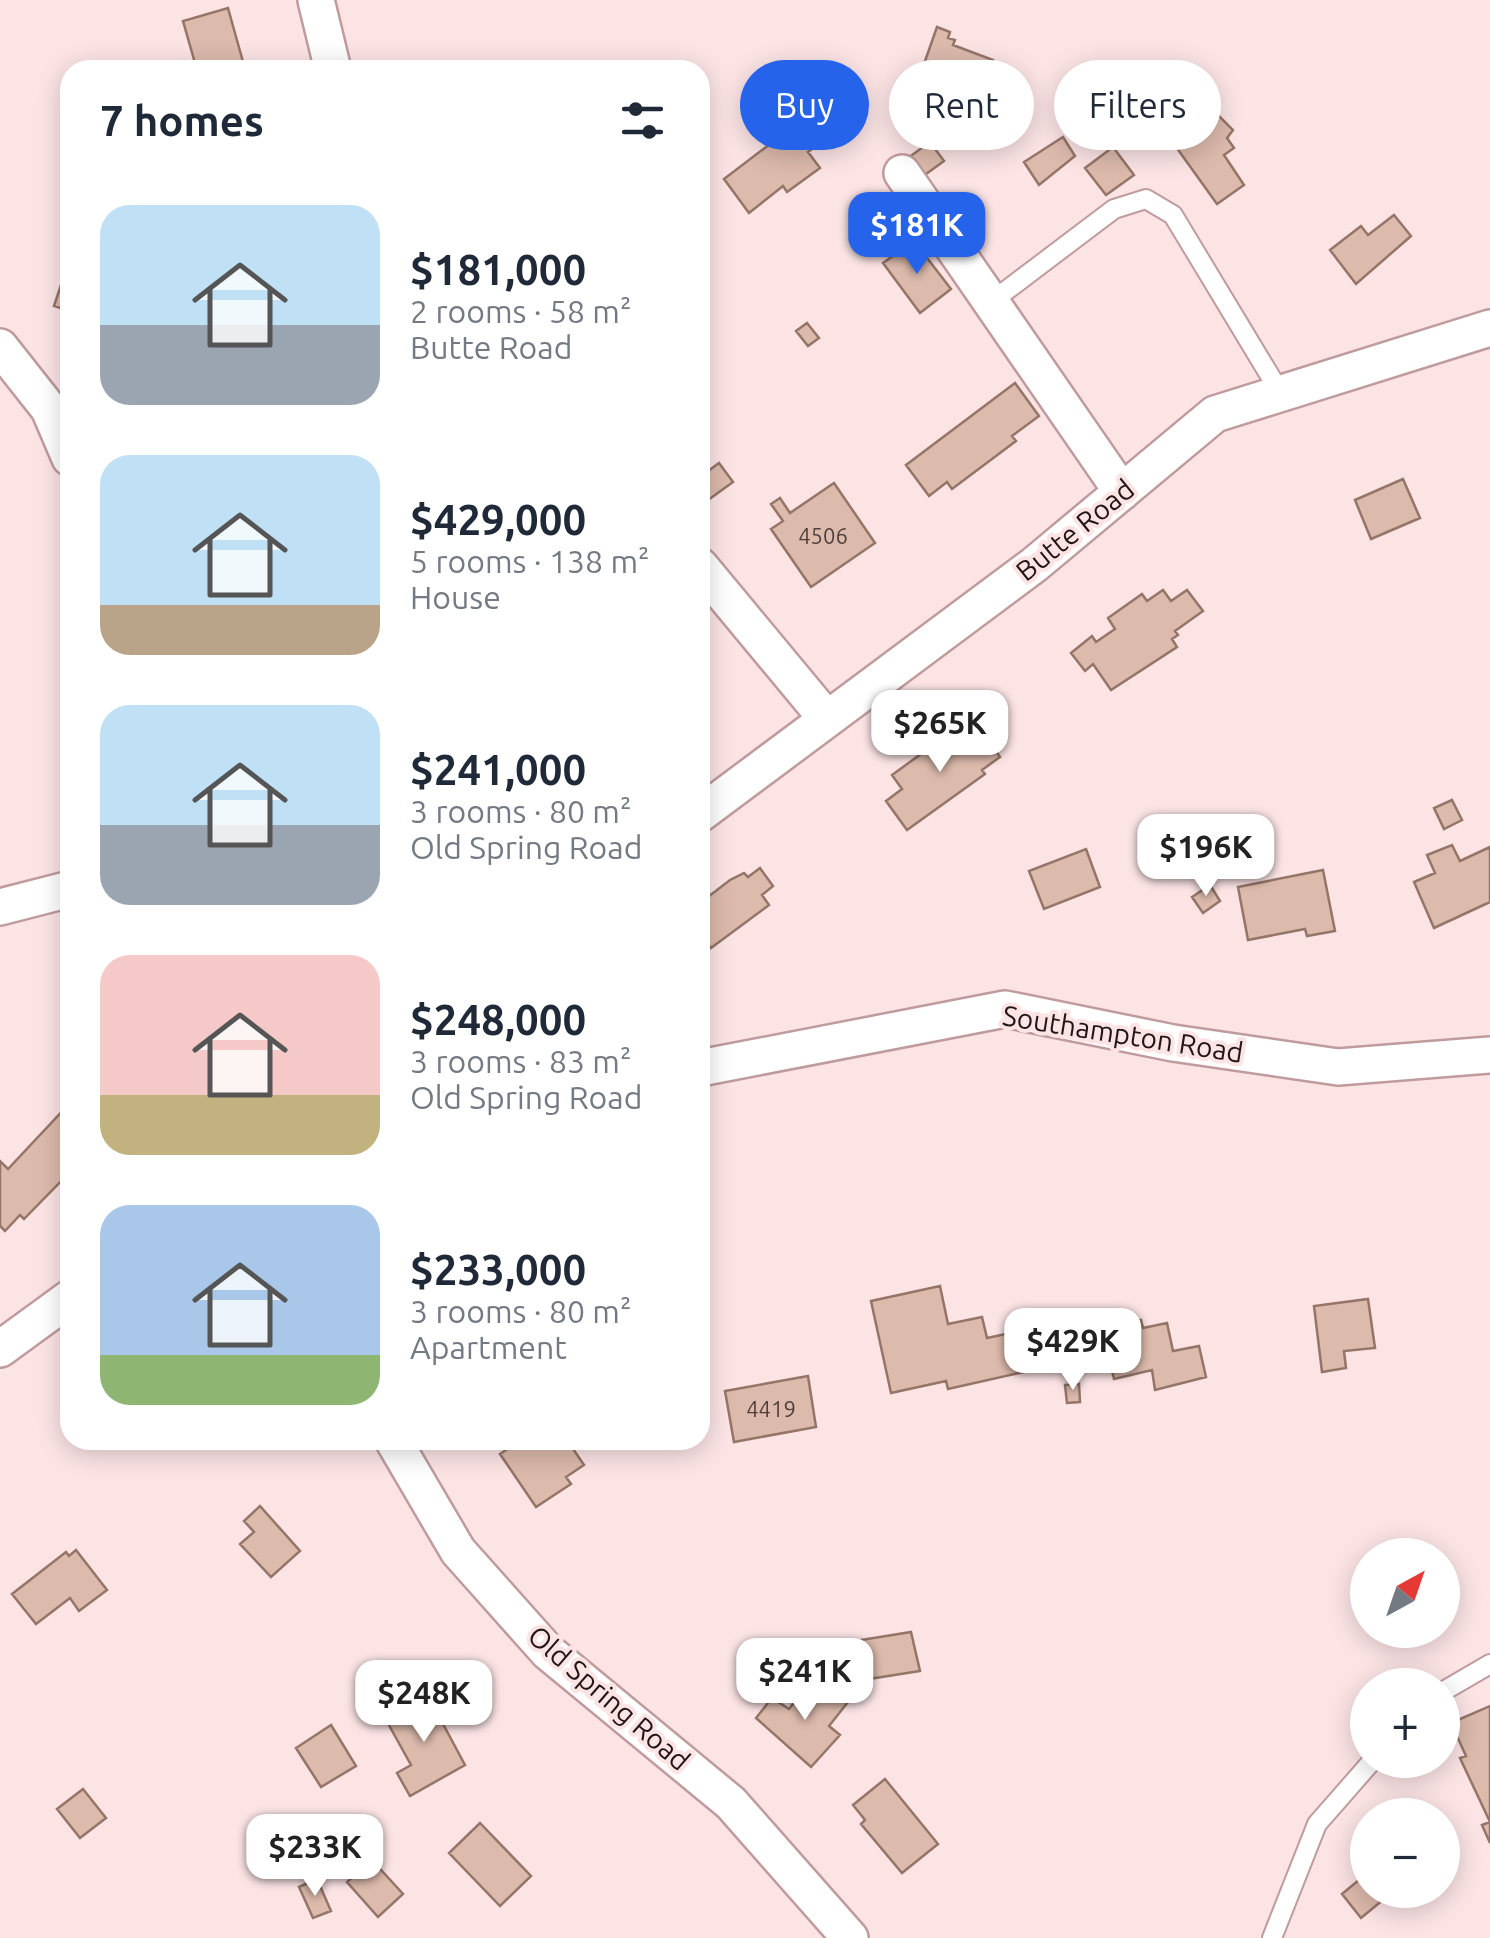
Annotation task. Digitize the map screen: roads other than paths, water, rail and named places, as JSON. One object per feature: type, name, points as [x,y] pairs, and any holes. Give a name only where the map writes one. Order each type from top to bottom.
[{"type":"street","points":[[316,0],[331,60]]},
{"type":"street","points":[[902,174],[1122,492]]},
{"type":"street","name":"Butte Road","points":[[710,807],[1034,565],[1215,414],[1490,328]]},
{"type":"street","points":[[0,347],[49,409],[60,435]]},
{"type":"street","points":[[710,578],[827,719]]},
{"type":"street","points":[[0,907],[60,891]]},
{"type":"street","name":"Southampton Road","points":[[710,1066],[1005,1008],[1173,1043],[1338,1068],[1490,1055]]},
{"type":"street","points":[[0,1349],[60,1305]]},
{"type":"street","name":"Old Spring Road","points":[[398,1450],[458,1551],[548,1652],[732,1803],[850,1938]]},
{"type":"lane","points":[[990,302],[1114,209],[1146,199],[1172,216],[1281,394]]},
{"type":"lane","points":[[1460,1682],[1490,1664]]},
{"type":"lane","points":[[1272,1938],[1316,1824],[1357,1778]]}]
